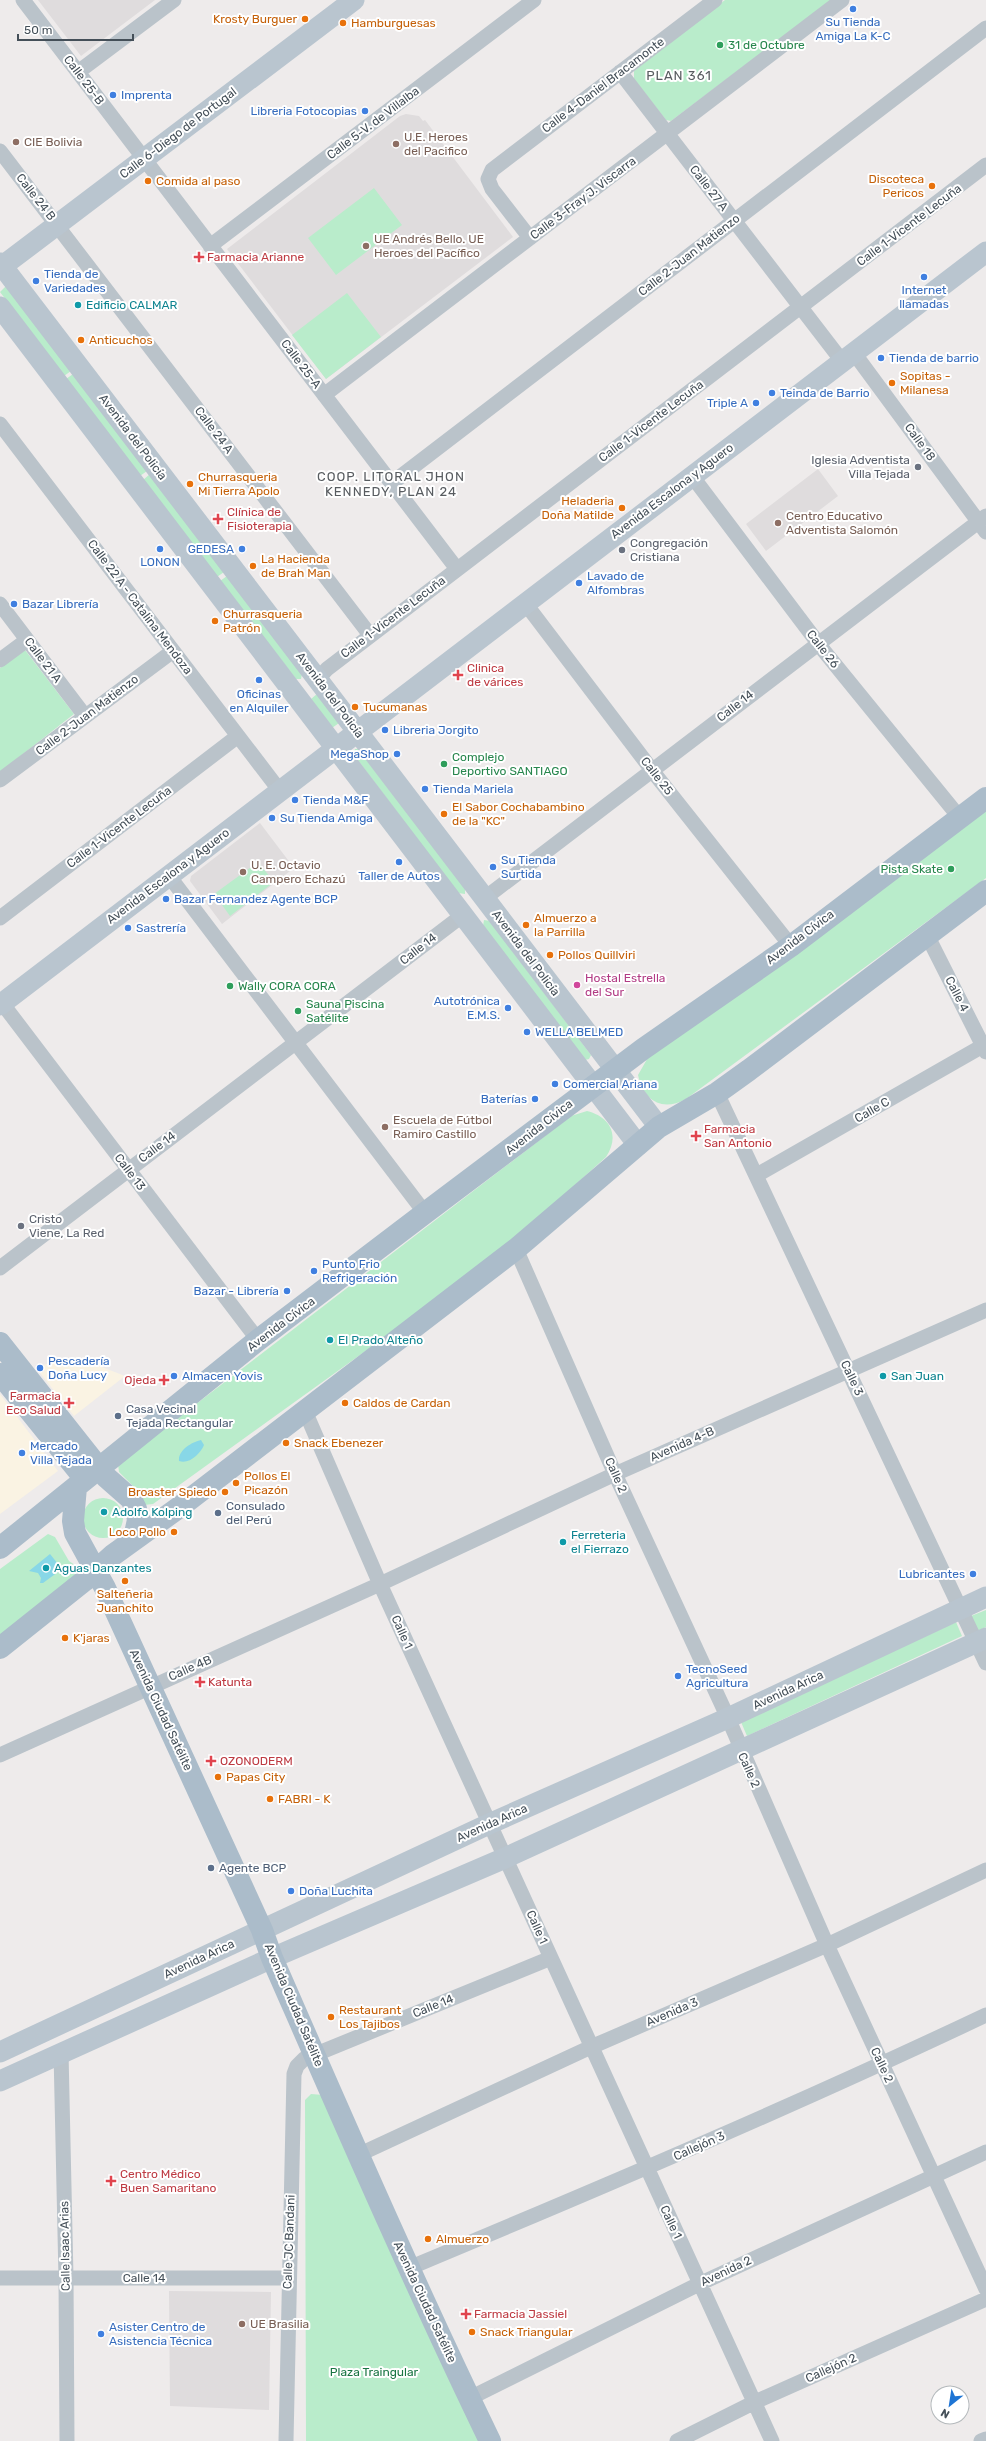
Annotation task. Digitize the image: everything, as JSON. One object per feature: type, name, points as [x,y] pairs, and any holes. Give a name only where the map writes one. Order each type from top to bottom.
[{"type":"main road","name":"Avenida Cívica","points":[[0,1548],[258,1340],[593,1086],[791,946],[986,798]]},
{"type":"main road","points":[[0,1648],[134,1538],[181,1506],[516,1249],[659,1127],[717,1093],[928,937],[986,891]]},
{"type":"main road","points":[[0,1343],[87,1478]]},
{"type":"main road","points":[[0,1374],[87,1478]]},
{"type":"main road","points":[[87,1478],[106,1477],[131,1499],[136,1509],[138,1520],[134,1538]]},
{"type":"main road","name":"Avenida Ciudad Satélite","points":[[87,1478],[73,1521],[75,1533],[96,1570],[262,1930],[272,1958],[358,2155],[490,2441]]},
{"type":"street","name":"Calle 25-B","points":[[23,0],[144,159]]},
{"type":"street","points":[[78,72],[174,0]]},
{"type":"street","name":"Calle 6-Diego de Portugal","points":[[1,266],[354,0]]},
{"type":"street","name":"Calle 5-V. de Villalba","points":[[210,246],[534,0]]},
{"type":"street","name":"Calle 4-Daniel Bracamonte","points":[[530,238],[492,189],[488,179],[492,170],[715,0]]},
{"type":"street","name":"Calle 3-Fray J. Viscarra","points":[[324,395],[842,0]]},
{"type":"street","name":"Calle 2-Juan Matienzo","points":[[392,483],[986,28]]},
{"type":"street","name":"Calle 27 A","points":[[620,72],[801,306],[848,357]]},
{"type":"street","name":"Calle 24 B","points":[[0,151],[57,225]]},
{"type":"street","name":"Calle 25-A","points":[[144,159],[457,568]]},
{"type":"street","name":"Calle 1-Vicente Lecuña","points":[[318,679],[327,668],[986,165]]},
{"type":"street","name":"Calle 24 A","points":[[57,225],[370,635]]},
{"type":"street","name":"Avenida Escalona y Aguero","points":[[1,1004],[986,252]]},
{"type":"street","name":"Avenida del Policía","points":[[1,266],[358,731],[659,1127]]},
{"type":"street","points":[[0,307],[638,1145]]},
{"type":"street","name":"Calle 18","points":[[848,357],[983,523]]},
{"type":"street","name":"Calle 22 A - Catalina Mendoza","points":[[0,424],[280,791]]},
{"type":"street","name":"Calle 26","points":[[692,476],[818,642],[960,818]]},
{"type":"street","name":"Calle 14","points":[[485,898],[818,642],[983,523]]},
{"type":"street","name":"Calle 25","points":[[525,603],[652,770],[791,946]]},
{"type":"street","name":"Calle 21 A","points":[[0,604],[85,716]]},
{"type":"street","points":[[0,660],[27,640]]},
{"type":"street","name":"Calle 2-Juan Matienzo","points":[[0,780],[173,650]]},
{"type":"street","points":[[296,695],[318,679]]},
{"type":"street","name":"Calle 1-Vicente Lecuña","points":[[0,918],[238,736]]},
{"type":"street","points":[[169,876],[425,1213]]},
{"type":"street","points":[[463,915],[485,898]]},
{"type":"street","name":"Calle 14","points":[[0,1268],[463,915]]},
{"type":"street","name":"Calle 4","points":[[928,937],[985,1047]]},
{"type":"street","name":"Calle 13","points":[[1,1004],[258,1340]]},
{"type":"street","name":"Calle C","points":[[757,1176],[985,1047]]},
{"type":"street","name":"Calle 3","points":[[717,1093],[960,1608],[982,1640],[986,1663]]},
{"type":"street","name":"Calle 2","points":[[516,1249],[615,1474],[728,1718],[740,1749],[881,2065],[986,2289]]},
{"type":"street","name":"Avenida 4-B","points":[[380,1584],[615,1474],[849,1372],[986,1310]]},
{"type":"street","name":"Calle 1","points":[[305,1411],[380,1584],[646,2169],[772,2441]]},
{"type":"street","name":"Calle 4B","points":[[0,1755],[150,1686],[380,1584]]},
{"type":"street","name":"Avenida Arica","points":[[0,2052],[489,1824],[728,1718],[986,1597]]},
{"type":"street","points":[[0,2081],[61,2052],[272,1958],[505,1858],[740,1749],[982,1640]]},
{"type":"street","name":"Avenida 3","points":[[358,2155],[591,2047],[827,1945],[986,1870]]},
{"type":"street","name":"Calle 14","points":[[315,2054],[551,1958]]},
{"type":"street","name":"Callejón 3","points":[[409,2268],[646,2169],[881,2065],[986,2015]]},
{"type":"street","name":"Calle Isaac Arias","points":[[61,2052],[66,2278],[67,2441]]},
{"type":"street","name":"Calle JC Bandani","points":[[286,2441],[288,2278],[294,2074],[297,2066],[304,2059],[315,2054]]},
{"type":"street","name":"Avenida 2","points":[[470,2398],[700,2284],[986,2152]]},
{"type":"street","name":"Calle 14","points":[[0,2278],[288,2278]]},
{"type":"street","name":"Callejón 2","points":[[677,2441],[755,2402],[986,2299]]},
{"type":"street","points":[[981,2441],[986,2439]]},
{"type":"shaded area","points":[[38,0],[155,0],[81,56]]},
{"type":"shaded area","name":"UE Andrés Bello. UE Heroes del Pacífico","points":[[406,114],[419,116],[423,121],[425,120],[513,237],[326,379],[227,249],[400,116]]},
{"type":"shaded area","points":[[818,469],[838,496],[766,551],[746,524]]},
{"type":"shaded area","name":"U. E. Octavio Campero Echazú","points":[[260,823],[294,868],[222,924],[190,881],[191,876]]},
{"type":"shaded area","points":[[73,1361],[94,1364],[125,1376],[74,1416],[36,1368],[46,1364]]},
{"type":"shaded area","name":"Mercado Villa Tejada","points":[[0,1394],[58,1471],[0,1514]]},
{"type":"shaded area","points":[[169,2291],[271,2292],[269,2410],[170,2406]]},
{"type":"green space","points":[[725,0],[832,0],[671,121],[666,120],[634,79],[634,71]]},
{"type":"green space","points":[[374,188],[402,225],[336,275],[308,238]]},
{"type":"green space","points":[[6,286],[71,371],[64,376],[0,292]]},
{"type":"green space","points":[[347,293],[381,337],[326,379],[292,335]]},
{"type":"green space","points":[[73,374],[147,471],[140,476],[66,379]]},
{"type":"green space","points":[[150,474],[224,572],[217,577],[143,480]]},
{"type":"green space","points":[[227,576],[302,674],[301,679],[296,679],[220,581]]},
{"type":"green space","points":[[25,650],[74,714],[0,772],[0,668]]},
{"type":"green space","points":[[317,694],[339,723],[332,728],[311,699]]},
{"type":"green space","points":[[355,749],[358,749],[465,888],[465,894],[458,893],[354,755]]},
{"type":"green space","points":[[986,806],[986,878],[686,1099],[677,1103],[662,1104],[655,1102],[649,1097],[641,1084],[638,1075],[650,1054]]},
{"type":"green space","points":[[258,862],[274,882],[230,916],[214,894]]},
{"type":"green space","points":[[484,920],[490,921],[591,1055],[589,1059],[585,1060],[483,926]]},
{"type":"green space","name":"El Prado Alteño","points":[[587,1111],[602,1118],[611,1128],[612,1142],[606,1157],[492,1260],[153,1504],[144,1505],[136,1489],[119,1472],[118,1464],[571,1116]]},
{"type":"green space","points":[[107,1498],[114,1501],[120,1507],[123,1518],[122,1526],[114,1535],[107,1538],[99,1538],[92,1535],[84,1526],[83,1514],[86,1507],[95,1499]]},
{"type":"green space","points":[[48,1534],[55,1537],[69,1561],[78,1567],[79,1573],[0,1638],[0,1569]]},
{"type":"green space","points":[[986,1610],[986,1627],[977,1631],[971,1616]]},
{"type":"green space","points":[[956,1622],[962,1636],[747,1736],[741,1722]]},
{"type":"green space","name":"Plaza Traingular","points":[[311,2094],[323,2095],[480,2441],[306,2441],[305,2100]]},
{"type":"water","points":[[201,1440],[204,1445],[194,1458],[183,1462],[179,1461],[181,1453],[186,1447]]},
{"type":"water","name":"Aguas Danzantes","points":[[50,1554],[62,1569],[43,1583],[40,1583],[41,1578],[38,1573],[29,1571]]},
{"type":"place","name":"Su Tienda Amiga La K-C","points":[[853,9]]},
{"type":"place","name":"Krosty Burguer","points":[[305,19]]},
{"type":"place","name":"Hamburguesas","points":[[343,23]]},
{"type":"place","name":"31 de Octubre","points":[[720,45]]},
{"type":"place","name":"Imprenta","points":[[113,95]]},
{"type":"place","name":"Libreria Fotocopias","points":[[365,111]]},
{"type":"place","name":"CIE Bolivia","points":[[16,142]]},
{"type":"place","name":"U.E. Heroes del Pacifico","points":[[396,144]]},
{"type":"place","name":"Comida al paso","points":[[148,181]]},
{"type":"place","name":"Discoteca Pericos","points":[[932,186]]},
{"type":"place","name":"UE Andrés Bello. UE Heroes del Pacífico","points":[[366,246]]},
{"type":"place","name":"Farmacia Arianne","points":[[199,257]]},
{"type":"place","name":"Internet llamadas","points":[[924,277]]},
{"type":"place","name":"Tienda de Variedades","points":[[36,281]]},
{"type":"place","name":"Edificio CALMAR","points":[[78,305]]},
{"type":"place","name":"Anticuchos","points":[[81,340]]},
{"type":"place","name":"Tienda de barrio","points":[[881,358]]},
{"type":"place","name":"Sopitas - Milanesa","points":[[892,383]]},
{"type":"place","name":"Teinda de Barrio","points":[[772,393]]},
{"type":"place","name":"Triple A","points":[[756,403]]},
{"type":"place","name":"Iglesia Adventista Villa Tejada","points":[[918,467]]},
{"type":"place","name":"Churrasqueria Mi Tierra Apolo","points":[[190,484]]},
{"type":"place","name":"Heladeria Doña Matilde","points":[[622,508]]},
{"type":"place","name":"Clínica de Fisioterapia","points":[[218,519]]},
{"type":"place","name":"Centro Educativo Adventista Salomón","points":[[778,523]]},
{"type":"place","name":"LONON","points":[[160,549]]},
{"type":"place","name":"GEDESA","points":[[242,549]]},
{"type":"place","name":"Congregación Cristiana","points":[[622,550]]},
{"type":"place","name":"La Hacienda de Brah Man","points":[[253,566]]},
{"type":"place","name":"Lavado de Alfombras","points":[[579,583]]},
{"type":"place","name":"Bazar Librería","points":[[14,604]]},
{"type":"place","name":"Churrasqueria Patrón","points":[[215,621]]},
{"type":"place","name":"Clinica de várices","points":[[458,675]]},
{"type":"place","name":"Oficinas en Alquiler","points":[[259,680]]},
{"type":"place","name":"Tucumanas","points":[[355,707]]},
{"type":"place","name":"Libreria Jorgito","points":[[385,730]]},
{"type":"place","name":"MegaShop","points":[[397,754]]},
{"type":"place","name":"Complejo Deportivo SANTIAGO","points":[[444,764]]},
{"type":"place","name":"Tienda Mariela","points":[[425,789]]},
{"type":"place","name":"Tienda M&F","points":[[295,800]]},
{"type":"place","name":"El Sabor Cochabambino de la \"KC\"","points":[[444,814]]},
{"type":"place","name":"Su Tienda Amiga","points":[[272,818]]},
{"type":"place","name":"Taller de Autos","points":[[399,862]]},
{"type":"place","name":"Su Tienda Surtida","points":[[493,867]]},
{"type":"place","name":"Pista Skate","points":[[951,869]]},
{"type":"place","name":"U. E. Octavio Campero Echazú","points":[[243,872]]},
{"type":"place","name":"Bazar Fernandez Agente BCP","points":[[166,899]]},
{"type":"place","name":"Almuerzo a la Parrilla","points":[[526,925]]},
{"type":"place","name":"Sastrería","points":[[128,928]]},
{"type":"place","name":"Pollos Quillviri","points":[[550,955]]},
{"type":"place","name":"Hostal Estrella del Sur","points":[[577,985]]},
{"type":"place","name":"Wally CORA CORA","points":[[230,986]]},
{"type":"place","name":"Autotrónica E.M.S.","points":[[508,1008]]},
{"type":"place","name":"Sauna Piscina Satélite","points":[[298,1011]]},
{"type":"place","name":"WELLA BELMED","points":[[527,1032]]},
{"type":"place","name":"Comercial Ariana","points":[[555,1084]]},
{"type":"place","name":"Baterías","points":[[535,1099]]},
{"type":"place","name":"Escuela de Fútbol Ramiro Castillo","points":[[385,1127]]},
{"type":"place","name":"Farmacia San Antonio","points":[[696,1136]]},
{"type":"place","name":"Cristo Viene, La Red","points":[[21,1226]]},
{"type":"place","name":"Punto Frio Refrigeración","points":[[314,1271]]},
{"type":"place","name":"Bazar - Librería","points":[[287,1291]]},
{"type":"place","name":"El Prado Alteño","points":[[330,1340]]},
{"type":"place","name":"Pescadería Doña Lucy","points":[[40,1368]]},
{"type":"place","name":"Almacen Yovis","points":[[174,1376]]},
{"type":"place","name":"San Juan","points":[[883,1376]]},
{"type":"place","name":"Ojeda","points":[[164,1380]]},
{"type":"place","name":"Farmacia Eco Salud","points":[[69,1403]]},
{"type":"place","name":"Caldos de Cardan","points":[[345,1403]]},
{"type":"place","name":"Casa Vecinal Tejada Rectangular","points":[[118,1416]]},
{"type":"place","name":"Snack Ebenezer","points":[[286,1443]]},
{"type":"place","name":"Mercado Villa Tejada","points":[[22,1453]]},
{"type":"place","name":"Pollos El Picazón","points":[[236,1483]]},
{"type":"place","name":"Broaster Spiedo","points":[[225,1492]]},
{"type":"place","name":"Adolfo Kolping","points":[[104,1512]]},
{"type":"place","name":"Consulado del Perú","points":[[218,1513]]},
{"type":"place","name":"Loco Pollo","points":[[174,1532]]},
{"type":"place","name":"Ferreteria el Fierrazo","points":[[563,1542]]},
{"type":"place","name":"Aguas Danzantes","points":[[46,1568]]},
{"type":"place","name":"Lubricantes","points":[[973,1574]]},
{"type":"place","name":"Salteñeria Juanchito","points":[[125,1581]]},
{"type":"place","name":"K'jaras","points":[[65,1638]]},
{"type":"place","name":"TecnoSeed Agricultura","points":[[678,1676]]},
{"type":"place","name":"Katunta","points":[[200,1682]]},
{"type":"place","name":"OZONODERM","points":[[211,1761]]},
{"type":"place","name":"Papas City","points":[[218,1777]]},
{"type":"place","name":"FABRI - K","points":[[270,1799]]},
{"type":"place","name":"Agente BCP","points":[[211,1868]]},
{"type":"place","name":"Doña Luchita","points":[[291,1891]]},
{"type":"place","name":"Restaurant Los Tajibos","points":[[331,2017]]},
{"type":"place","name":"Centro Médico Buen Samaritano","points":[[111,2181]]},
{"type":"place","name":"Almuerzo","points":[[428,2239]]},
{"type":"place","name":"Farmacia Jassiel","points":[[466,2314]]},
{"type":"place","name":"UE Brasilia","points":[[242,2324]]},
{"type":"place","name":"Snack Triangular","points":[[472,2332]]},
{"type":"place","name":"Asister Centro de Asistencia Técnica","points":[[101,2334]]},
{"type":"district","name":"PLAN 361","points":[[679,75]]},
{"type":"district","name":"COOP. LITORAL JHON KENNEDY, PLAN 24","points":[[391,484]]}]
